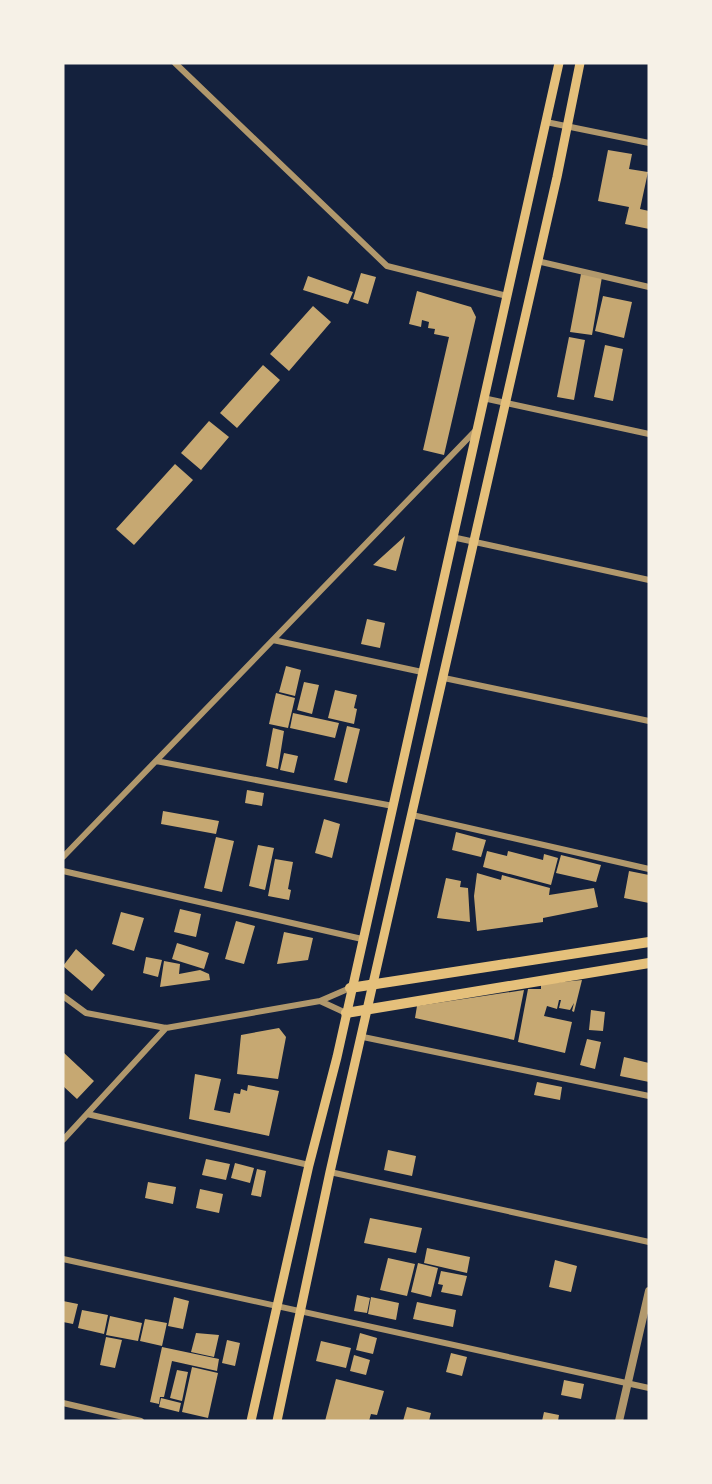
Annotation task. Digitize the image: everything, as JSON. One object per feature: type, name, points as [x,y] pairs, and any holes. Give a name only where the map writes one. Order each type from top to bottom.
[{"type":"main road","points":[[251,1421],[393,806],[559,63]]},
{"type":"main road","points":[[277,1421],[330,1172],[369,1011],[411,815],[557,177],[565,125],[580,63]]},
{"type":"main road","points":[[350,988],[649,942]]},
{"type":"main road","points":[[346,1013],[649,963]]},
{"type":"street","points":[[175,63],[387,266],[507,297]]},
{"type":"street","points":[[546,122],[649,143]]},
{"type":"street","points":[[537,261],[649,287]]},
{"type":"street","points":[[483,398],[649,434]]},
{"type":"street","points":[[63,857],[477,429]]},
{"type":"street","points":[[452,537],[649,580]]},
{"type":"street","points":[[273,640],[422,672]]},
{"type":"street","points":[[444,678],[649,721]]},
{"type":"street","points":[[156,762],[393,806]]},
{"type":"street","points":[[411,815],[649,869]]},
{"type":"street","points":[[63,870],[362,939]]},
{"type":"street","points":[[63,996],[86,1013],[166,1028],[320,1000],[350,988]]},
{"type":"street","points":[[320,1000],[346,1013]]},
{"type":"street","points":[[63,1140],[166,1028]]},
{"type":"street","points":[[363,1037],[649,1096]]},
{"type":"street","points":[[87,1114],[309,1165]]},
{"type":"street","points":[[330,1172],[649,1242]]},
{"type":"street","points":[[63,1259],[649,1388]]},
{"type":"street","points":[[619,1421],[649,1291]]},
{"type":"street","points":[[63,1403],[141,1421]]},
{"type":"building","points":[[608,150],[632,154],[629,169],[648,172],[640,209],[649,211],[649,229],[625,224],[629,207],[598,201]]},
{"type":"building","points":[[361,273],[376,277],[368,304],[353,299]]},
{"type":"building","points":[[581,274],[602,277],[592,335],[570,332]]},
{"type":"building","points":[[308,276],[353,292],[348,304],[303,290]]},
{"type":"building","points":[[417,291],[471,307],[476,317],[444,455],[423,450],[449,337],[434,334],[435,329],[428,328],[429,322],[422,320],[421,327],[409,324]]},
{"type":"building","points":[[603,296],[632,302],[624,338],[595,331]]},
{"type":"building","points":[[313,306],[331,322],[289,371],[270,354]]},
{"type":"building","points":[[569,337],[585,340],[574,400],[557,397]]},
{"type":"building","points":[[605,345],[623,349],[613,401],[594,397]]},
{"type":"building","points":[[263,365],[280,380],[237,428],[220,413]]},
{"type":"building","points":[[209,421],[229,437],[201,470],[181,453]]},
{"type":"building","points":[[175,464],[193,480],[134,545],[116,529]]},
{"type":"building","points":[[405,536],[396,571],[373,565]]},
{"type":"building","points":[[367,619],[385,623],[380,648],[361,644]]},
{"type":"building","points":[[286,666],[301,670],[295,696],[279,692]]},
{"type":"building","points":[[304,682],[319,685],[312,714],[297,710]]},
{"type":"building","points":[[335,690],[357,695],[354,724],[328,718]]},
{"type":"building","points":[[276,693],[295,698],[288,728],[269,724]]},
{"type":"building","points":[[293,713],[339,723],[335,738],[290,728]]},
{"type":"building","points":[[347,726],[360,729],[347,783],[334,780]]},
{"type":"building","points":[[273,728],[284,731],[278,769],[266,766]]},
{"type":"building","points":[[284,753],[298,756],[294,773],[280,770]]},
{"type":"building","points":[[247,790],[264,793],[262,806],[245,803]]},
{"type":"building","points":[[163,811],[219,821],[216,834],[161,824]]},
{"type":"building","points":[[324,819],[340,824],[332,858],[315,853]]},
{"type":"building","points":[[456,832],[486,840],[481,857],[452,850]]},
{"type":"building","points":[[216,837],[234,841],[222,892],[204,888]]},
{"type":"building","points":[[258,845],[274,848],[265,890],[249,886]]},
{"type":"building","points":[[487,851],[507,856],[508,851],[543,860],[544,854],[558,858],[551,885],[483,867]]},
{"type":"building","points":[[561,855],[601,865],[596,882],[556,873]]},
{"type":"building","points":[[275,859],[293,862],[288,889],[291,890],[289,900],[268,896]]},
{"type":"building","points":[[629,871],[649,875],[649,903],[624,898]]},
{"type":"building","points":[[477,873],[501,880],[502,875],[550,888],[549,895],[594,888],[598,907],[543,918],[543,922],[477,931],[474,896]]},
{"type":"building","points":[[446,878],[461,881],[460,887],[468,888],[470,922],[437,918]]},
{"type":"building","points":[[180,909],[201,914],[196,937],[174,932]]},
{"type":"building","points":[[121,912],[144,918],[134,951],[112,944]]},
{"type":"building","points":[[236,921],[255,926],[244,964],[225,959]]},
{"type":"building","points":[[284,932],[313,938],[308,960],[277,964]]},
{"type":"building","points":[[177,943],[209,953],[204,969],[172,959]]},
{"type":"building","points":[[76,949],[105,975],[92,991],[63,966]]},
{"type":"building","points":[[146,957],[162,960],[158,977],[143,973]]},
{"type":"building","points":[[164,961],[180,964],[179,974],[200,970],[209,974],[210,980],[160,987]]},
{"type":"building","points":[[582,980],[574,1012],[572,1011],[574,1003],[570,1010],[559,1008],[561,1000],[559,1000],[557,1009],[547,1006],[544,1016],[572,1022],[565,1053],[518,1042],[528,989],[541,989],[541,984]]},
{"type":"building","points":[[524,990],[514,1040],[415,1018],[417,1006]]},
{"type":"building","points":[[591,1010],[605,1012],[603,1031],[589,1030]]},
{"type":"building","points":[[279,1028],[286,1037],[278,1079],[237,1074],[241,1035]]},
{"type":"building","points":[[587,1039],[601,1042],[595,1069],[580,1065]]},
{"type":"building","points":[[63,1052],[94,1081],[77,1099],[63,1086]]},
{"type":"building","points":[[624,1057],[649,1063],[649,1082],[620,1076]]},
{"type":"building","points":[[195,1074],[221,1079],[214,1110],[230,1113],[234,1093],[240,1094],[241,1089],[247,1091],[248,1085],[279,1091],[269,1136],[189,1119]]},
{"type":"building","points":[[537,1082],[562,1087],[560,1100],[534,1095]]},
{"type":"building","points":[[388,1150],[416,1156],[412,1176],[384,1170]]},
{"type":"building","points":[[206,1159],[230,1164],[226,1180],[202,1175]]},
{"type":"building","points":[[235,1163],[254,1168],[250,1183],[231,1178]]},
{"type":"building","points":[[257,1169],[266,1171],[261,1197],[251,1195]]},
{"type":"building","points":[[148,1182],[176,1187],[173,1204],[145,1198]]},
{"type":"building","points":[[200,1189],[223,1194],[219,1213],[196,1208]]},
{"type":"building","points":[[370,1218],[422,1228],[416,1253],[364,1243]]},
{"type":"building","points":[[427,1248],[470,1257],[467,1273],[424,1263]]},
{"type":"building","points":[[388,1258],[415,1264],[407,1296],[380,1290]]},
{"type":"building","points":[[555,1260],[577,1266],[571,1292],[549,1287]]},
{"type":"building","points":[[418,1263],[438,1268],[431,1297],[411,1292]]},
{"type":"building","points":[[441,1271],[467,1276],[462,1296],[441,1292],[443,1285],[438,1284]]},
{"type":"building","points":[[357,1295],[370,1298],[367,1313],[354,1311]]},
{"type":"building","points":[[174,1297],[189,1301],[183,1329],[168,1326]]},
{"type":"building","points":[[371,1297],[399,1303],[396,1320],[368,1314]]},
{"type":"building","points":[[63,1301],[78,1304],[73,1324],[63,1322]]},
{"type":"building","points":[[417,1302],[456,1310],[453,1327],[413,1319]]},
{"type":"building","points":[[82,1310],[108,1315],[104,1334],[78,1328]]},
{"type":"building","points":[[110,1316],[142,1323],[138,1341],[106,1335]]},
{"type":"building","points":[[145,1319],[167,1323],[162,1346],[140,1341]]},
{"type":"building","points":[[196,1333],[219,1335],[214,1357],[191,1352]]},
{"type":"building","points":[[360,1333],[377,1338],[373,1354],[356,1350]]},
{"type":"building","points":[[106,1337],[122,1340],[115,1368],[100,1365]]},
{"type":"building","points":[[227,1340],[240,1343],[235,1366],[222,1363]]},
{"type":"building","points":[[321,1341],[351,1348],[346,1368],[316,1361]]},
{"type":"building","points":[[162,1347],[219,1359],[217,1371],[172,1361],[164,1397],[160,1397],[159,1404],[150,1402]]},
{"type":"building","points":[[451,1353],[467,1357],[462,1376],[446,1372]]},
{"type":"building","points":[[354,1355],[370,1360],[366,1375],[350,1371]]},
{"type":"building","points":[[192,1367],[218,1373],[208,1418],[182,1412]]},
{"type":"building","points":[[177,1370],[188,1372],[182,1401],[170,1398]]},
{"type":"building","points":[[336,1379],[384,1391],[377,1415],[371,1414],[369,1421],[325,1421]]},
{"type":"building","points":[[564,1380],[584,1384],[581,1399],[561,1395]]},
{"type":"building","points":[[161,1398],[181,1403],[179,1412],[159,1407]]},
{"type":"building","points":[[407,1407],[431,1413],[429,1421],[403,1421]]},
{"type":"building","points":[[544,1412],[559,1415],[558,1421],[542,1421]]}]
